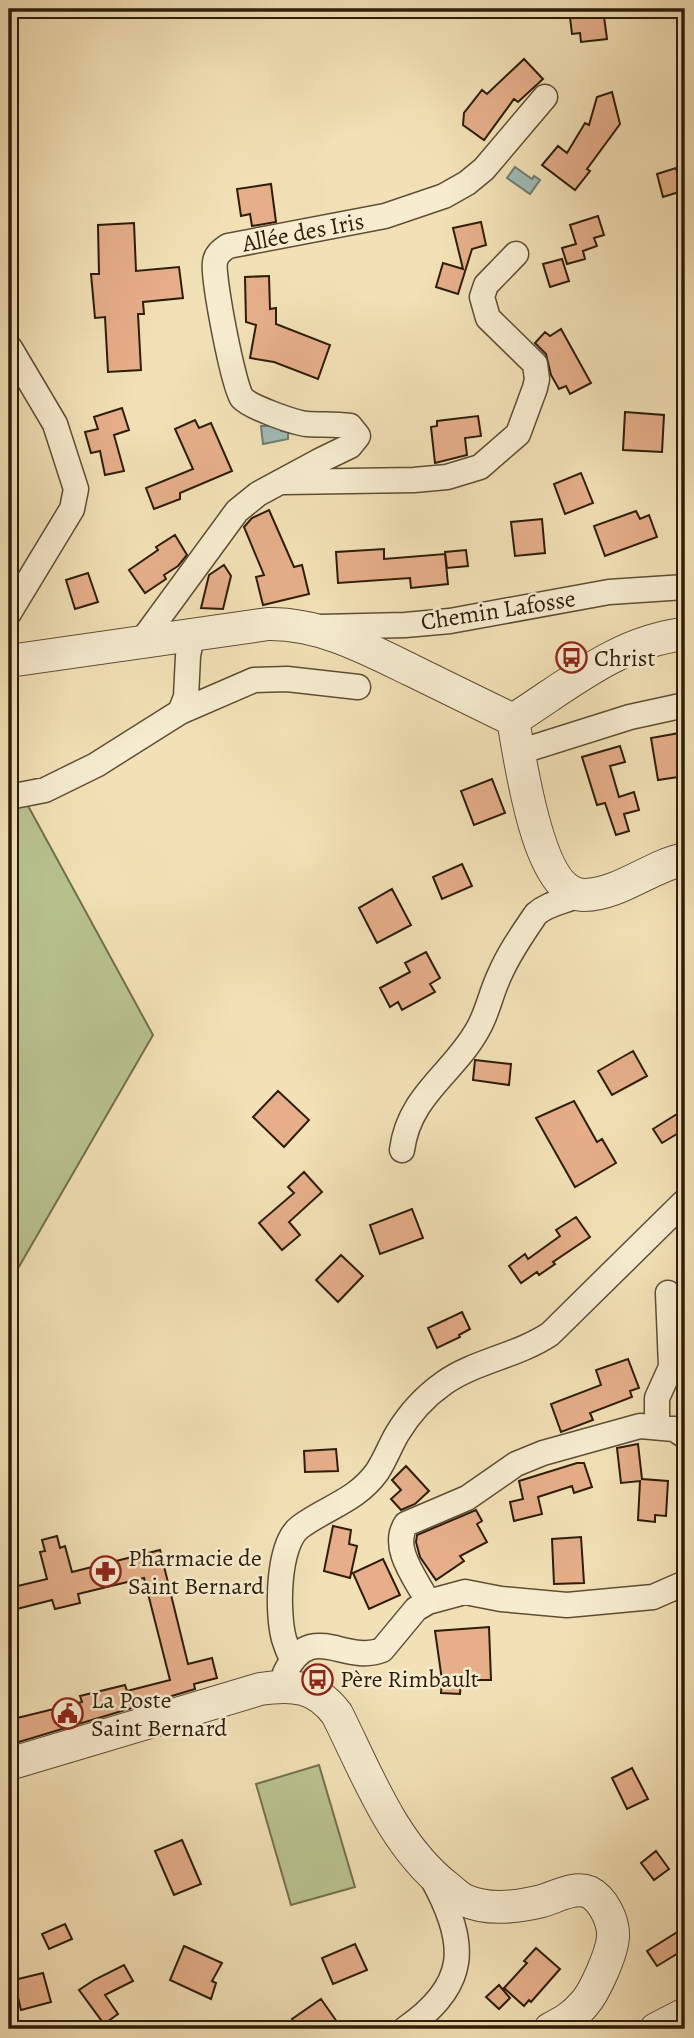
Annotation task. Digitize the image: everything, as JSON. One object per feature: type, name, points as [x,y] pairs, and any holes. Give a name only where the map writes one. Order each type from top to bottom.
[{"type":"street","name":"Allée des Iris","points":[[141,642],[237,511],[258,494],[350,446],[358,436],[350,426],[306,424],[242,398],[234,379],[216,285],[215,260],[221,251],[228,246],[385,216],[444,196],[484,169],[545,97]]},
{"type":"street","points":[[280,482],[447,477],[480,467],[519,434],[536,388],[535,364],[488,318],[482,297],[486,285],[516,254]]},
{"type":"street","points":[[9,613],[72,509],[76,489],[55,424],[10,348]]},
{"type":"street","name":"Chemin Lafosse","points":[[311,628],[450,621],[609,592],[685,587]]},
{"type":"street","points":[[9,660],[268,624],[290,624],[311,628],[365,648],[513,720]]},
{"type":"street","points":[[513,720],[600,662],[638,645],[685,634]]},
{"type":"street","points":[[180,712],[186,697],[192,635]]},
{"type":"street","points":[[9,797],[45,790],[96,765],[180,712],[254,680],[287,679],[358,687]]},
{"type":"street","points":[[519,752],[630,717],[685,705]]},
{"type":"street","points":[[513,720],[541,846],[551,868],[570,891],[579,894],[603,892],[685,859]]},
{"type":"street","points":[[402,1150],[407,1128],[416,1108],[429,1088],[468,1045],[479,1028],[499,974],[536,914],[544,906],[566,901],[579,894]]},
{"type":"street","points":[[405,2029],[441,1999],[453,1977],[458,1949],[450,1910],[428,1872],[380,1802],[332,1708],[316,1693],[298,1687],[286,1672],[281,1611],[284,1556],[291,1536],[299,1528],[361,1490],[377,1471],[407,1417],[419,1404],[445,1382],[523,1350],[550,1334],[685,1201]]},
{"type":"street","points":[[657,1426],[657,1398],[671,1367],[668,1293]]},
{"type":"street","points":[[428,1602],[400,1546],[402,1530],[406,1524],[467,1498],[529,1458],[640,1426],[674,1429],[685,1436]]},
{"type":"street","points":[[9,1764],[260,1689],[286,1672],[300,1651],[316,1646],[356,1653],[382,1650],[416,1609],[428,1602],[464,1592],[501,1600],[566,1605],[653,1597],[685,1583]]},
{"type":"street","points":[[428,1872],[464,1900],[499,1908],[579,1891],[590,1893],[604,1905],[613,1936],[598,1983],[586,2003],[570,2018],[550,2029]]},
{"type":"street","points":[[656,2029],[685,2014]]},
{"type":"green space","points":[[27,804],[153,1035],[9,1284],[9,807]]},
{"type":"green space","points":[[319,1765],[355,1887],[291,1905],[256,1784]]},
{"type":"water","points":[[515,167],[532,179],[534,176],[540,180],[530,194],[507,178]]},
{"type":"water","points":[[261,426],[280,426],[281,431],[288,432],[288,439],[263,444]]},
{"type":"building","points":[[569,9],[603,9],[607,39],[581,42],[580,33],[572,34]]},
{"type":"building","points":[[524,59],[543,79],[518,102],[514,99],[484,140],[463,125],[464,113],[482,90],[487,94]]},
{"type":"building","points":[[612,92],[620,124],[575,190],[542,165],[558,146],[567,153],[585,123],[589,125],[597,97]]},
{"type":"building","points":[[676,168],[682,191],[663,197],[657,174]]},
{"type":"building","points":[[271,184],[276,222],[252,226],[250,214],[241,216],[237,189]]},
{"type":"building","points":[[598,216],[604,235],[594,238],[597,246],[583,251],[585,259],[567,264],[562,248],[576,244],[570,225]]},
{"type":"building","points":[[481,222],[486,245],[472,249],[458,294],[436,287],[443,263],[463,269],[453,228]]},
{"type":"building","points":[[134,223],[136,271],[179,267],[183,298],[143,302],[144,314],[138,314],[141,370],[108,372],[105,317],[95,318],[91,274],[99,274],[98,225]]},
{"type":"building","points":[[562,259],[569,281],[550,287],[543,264]]},
{"type":"building","points":[[269,276],[270,309],[276,308],[276,324],[330,345],[318,379],[274,362],[250,358],[256,325],[246,322],[245,277]]},
{"type":"building","points":[[561,329],[591,383],[570,394],[566,386],[559,389],[551,375],[546,354],[535,343],[545,332],[550,336]]},
{"type":"building","points":[[122,408],[129,430],[114,435],[124,471],[105,475],[100,451],[91,453],[85,432],[98,429],[94,417]]},
{"type":"building","points":[[625,412],[664,415],[662,452],[623,450]]},
{"type":"building","points":[[478,416],[481,436],[465,438],[467,455],[435,463],[431,427],[437,426],[437,421]]},
{"type":"building","points":[[195,420],[199,428],[211,423],[232,471],[180,493],[180,499],[154,509],[146,488],[193,469],[175,429]]},
{"type":"building","points":[[581,473],[593,503],[565,514],[554,484]]},
{"type":"building","points":[[269,510],[294,567],[302,565],[309,594],[263,605],[256,577],[264,575],[244,527],[252,518]]},
{"type":"building","points":[[636,511],[640,519],[649,515],[657,537],[605,556],[594,526]]},
{"type":"building","points":[[542,519],[545,553],[515,556],[511,522]]},
{"type":"building","points":[[175,535],[187,555],[178,566],[164,575],[166,579],[145,593],[129,570]]},
{"type":"building","points":[[384,549],[384,559],[445,554],[448,584],[411,588],[410,578],[338,583],[336,552]]},
{"type":"building","points":[[466,550],[468,566],[447,568],[445,552]]},
{"type":"building","points":[[224,565],[231,576],[223,609],[201,608],[209,575]]},
{"type":"building","points":[[88,573],[98,602],[75,609],[66,580]]},
{"type":"building","points":[[685,732],[685,776],[658,780],[651,738]]},
{"type":"building","points":[[620,746],[625,762],[610,766],[619,797],[634,792],[639,810],[624,814],[629,831],[616,835],[605,803],[597,805],[582,757]]},
{"type":"building","points":[[492,779],[505,813],[474,825],[461,791]]},
{"type":"building","points":[[462,864],[472,886],[442,899],[433,877]]},
{"type":"building","points":[[392,889],[411,925],[377,943],[359,908]]},
{"type":"building","points":[[426,952],[440,978],[430,984],[435,992],[402,1010],[398,1002],[390,1007],[380,988],[410,972],[405,963]]},
{"type":"building","points":[[633,1051],[647,1076],[612,1095],[598,1071]]},
{"type":"building","points":[[475,1060],[511,1064],[509,1085],[473,1080]]},
{"type":"building","points":[[278,1091],[309,1120],[284,1147],[253,1117]]},
{"type":"building","points":[[574,1101],[597,1142],[602,1139],[616,1163],[575,1187],[536,1118]]},
{"type":"building","points":[[685,1109],[685,1129],[662,1143],[653,1129]]},
{"type":"building","points":[[304,1172],[322,1192],[289,1222],[300,1235],[282,1250],[259,1223],[294,1193],[288,1187]]},
{"type":"building","points":[[412,1209],[423,1238],[380,1254],[370,1225]]},
{"type":"building","points":[[576,1217],[590,1237],[539,1275],[537,1272],[521,1283],[509,1266],[525,1254],[528,1259],[560,1236],[556,1230]]},
{"type":"building","points":[[341,1255],[363,1276],[338,1302],[316,1280]]},
{"type":"building","points":[[462,1312],[470,1329],[437,1348],[428,1328]]},
{"type":"building","points":[[628,1359],[639,1388],[630,1391],[632,1397],[590,1413],[593,1420],[561,1432],[551,1404],[601,1385],[596,1370]]},
{"type":"building","points":[[638,1444],[642,1479],[668,1481],[666,1516],[655,1515],[655,1522],[638,1520],[640,1481],[621,1483],[617,1448]]},
{"type":"building","points":[[336,1449],[338,1471],[305,1472],[304,1451]]},
{"type":"building","points":[[584,1463],[592,1487],[574,1493],[572,1486],[538,1497],[542,1514],[514,1521],[510,1502],[523,1499],[519,1481]]},
{"type":"building","points":[[406,1466],[429,1491],[415,1504],[401,1510],[391,1499],[401,1490],[392,1480]]},
{"type":"building","points":[[476,1510],[482,1521],[477,1524],[487,1542],[460,1556],[464,1561],[436,1580],[420,1557],[417,1535]]},
{"type":"building","points":[[333,1526],[351,1530],[349,1544],[357,1546],[350,1578],[324,1571]]},
{"type":"building","points":[[57,1536],[60,1548],[65,1546],[72,1572],[160,1550],[188,1664],[212,1658],[217,1678],[194,1684],[195,1689],[9,1745],[9,1720],[82,1702],[80,1696],[125,1685],[127,1691],[170,1680],[144,1578],[78,1594],[80,1603],[55,1609],[52,1600],[9,1611],[9,1588],[47,1579],[40,1552],[45,1551],[42,1540]]},
{"type":"building","points":[[581,1537],[584,1583],[554,1584],[552,1539]]},
{"type":"building","points":[[383,1559],[400,1595],[369,1609],[353,1573]]},
{"type":"building","points":[[489,1627],[491,1680],[461,1680],[460,1694],[441,1693],[442,1680],[435,1631]]},
{"type":"building","points":[[632,1768],[648,1799],[627,1809],[612,1778]]},
{"type":"building","points":[[182,1840],[201,1884],[174,1895],[155,1851]]},
{"type":"building","points":[[656,1851],[669,1869],[654,1880],[641,1863]]},
{"type":"building","points":[[65,1924],[72,1939],[49,1949],[42,1934]]},
{"type":"building","points":[[679,1931],[685,1942],[685,1949],[657,1966],[647,1951]]},
{"type":"building","points":[[355,1944],[367,1970],[333,1984],[322,1958]]},
{"type":"building","points":[[184,1946],[222,1963],[212,1981],[216,1983],[211,1999],[170,1980]]},
{"type":"building","points":[[536,1948],[560,1969],[531,2002],[529,2000],[524,2006],[504,1988],[527,1963],[524,1961]]},
{"type":"building","points":[[124,1965],[133,1981],[105,1995],[118,2014],[104,2024],[79,1990]]},
{"type":"building","points":[[43,1973],[51,2002],[21,2010],[14,1980]]},
{"type":"building","points":[[499,1985],[510,1998],[499,2009],[486,1997]]},
{"type":"building","points":[[321,1999],[342,2029],[299,2029],[292,2019]]},
{"type":"place","name":"Christ","points":[[571,658]]},
{"type":"place","name":"Pharmacie de Saint Bernard","points":[[105,1572]]},
{"type":"place","name":"Père Rimbault","points":[[317,1679]]},
{"type":"place","name":"La Poste Saint Bernard","points":[[68,1714]]}]
